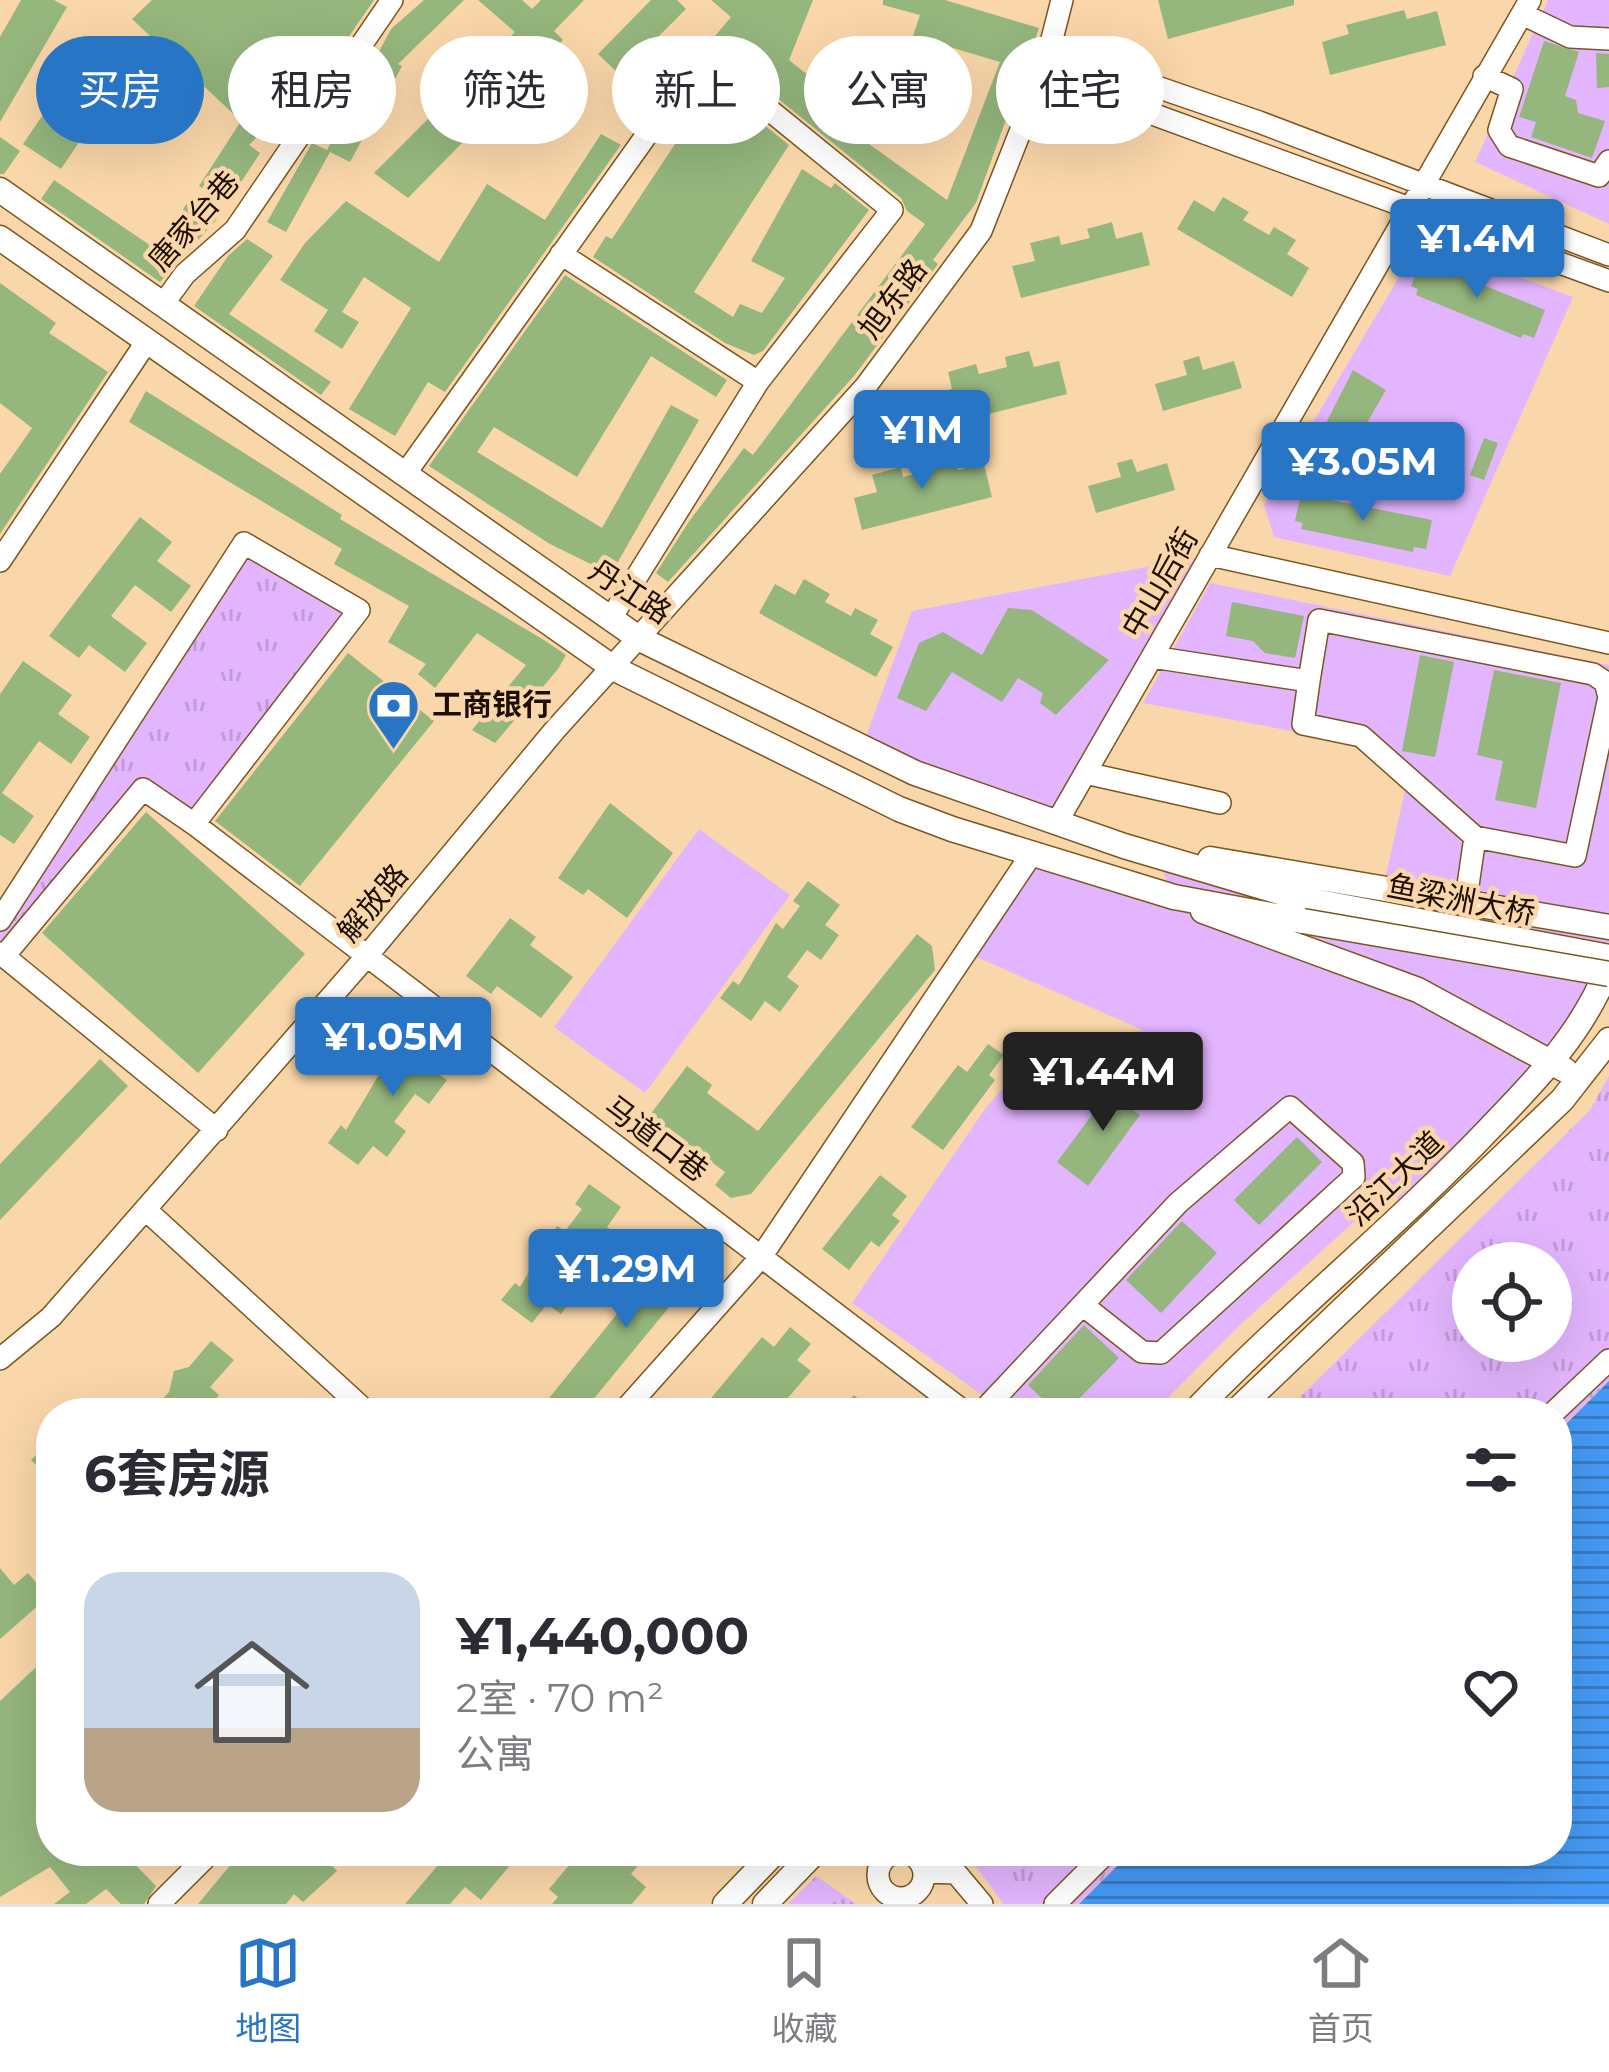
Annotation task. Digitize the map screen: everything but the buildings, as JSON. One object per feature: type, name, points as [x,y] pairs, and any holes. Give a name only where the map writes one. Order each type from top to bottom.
[{"type":"main road","name":"丹江路","points":[[0,190],[640,639],[915,773],[1303,910]]},
{"type":"main road","points":[[0,238],[615,669],[899,809],[1174,897],[1231,925],[1398,981],[1580,1078]]},
{"type":"main road","points":[[1156,855],[1306,872],[1465,906],[1609,927]]},
{"type":"main road","points":[[1174,897],[1303,910]]},
{"type":"main road","name":"鱼梁洲大桥","points":[[1303,910],[1609,966]]},
{"type":"main road","name":"沿江大道","points":[[1207,1398],[1258,1345],[1435,1186],[1552,1063],[1591,1011],[1609,966]]},
{"type":"main road","name":"沿江大道","points":[[1250,1398],[1562,1100],[1609,1040]]},
{"type":"main road","points":[[725,1904],[762,1866]]},
{"type":"main road","points":[[765,1904],[802,1866]]},
{"type":"street","name":"唐家台巷","points":[[163,304],[185,274],[235,230],[392,0]]},
{"type":"street","name":"旭东路","points":[[1053,36],[1062,0]]},
{"type":"street","points":[[1526,7],[1570,38],[1609,39]]},
{"type":"street","name":"中山后街","points":[[1057,822],[1526,7]]},
{"type":"street","points":[[405,474],[703,56],[892,210],[758,382],[611,618]]},
{"type":"street","points":[[1484,76],[1512,89],[1499,130],[1509,146],[1599,176],[1609,161]]},
{"type":"street","points":[[1164,91],[1609,255]]},
{"type":"street","points":[[1164,117],[1609,281]]},
{"type":"street","name":"旭东路","points":[[640,639],[866,386],[981,231],[1015,144]]},
{"type":"street","points":[[562,254],[758,382]]},
{"type":"street","points":[[0,561],[146,341]]},
{"type":"street","points":[[0,920],[244,543],[359,610],[197,826]]},
{"type":"street","points":[[1210,555],[1609,643]]},
{"type":"street","points":[[1319,620],[1593,674],[1605,682],[1609,697],[1575,856],[1475,837],[1361,736],[1303,724],[1309,681],[1319,620]]},
{"type":"street","name":"解放路","points":[[0,1359],[51,1317],[218,1130],[554,731],[640,639]]},
{"type":"street","points":[[1152,657],[1309,681]]},
{"type":"street","points":[[1085,773],[1220,803]]},
{"type":"street","name":"马道口巷","points":[[2,954],[143,789],[946,1398]]},
{"type":"street","points":[[1465,906],[1475,837]]},
{"type":"street","points":[[635,1398],[761,1257],[1031,855]]},
{"type":"street","points":[[2,954],[218,1130]]},
{"type":"street","points":[[995,1398],[1178,1203],[1290,1107],[1353,1163],[1354,1177],[1161,1353],[1142,1352],[1084,1306]]},
{"type":"street","points":[[146,1210],[352,1398]]},
{"type":"street","points":[[1569,1398],[1609,1360]]},
{"type":"street","points":[[159,1904],[197,1866]]},
{"type":"street","points":[[880,1866],[880,1886],[898,1901],[918,1891],[924,1872]]},
{"type":"street","points":[[919,1866],[924,1872],[956,1873],[973,1899]]},
{"type":"street","points":[[1054,1904],[1093,1866]]},
{"type":"green space","points":[[1548,0],[1609,0],[1609,224],[1475,162]]},
{"type":"green space","points":[[1421,240],[1573,297],[1450,576],[1274,537],[1264,505]]},
{"type":"green space","points":[[244,543],[359,610],[194,824],[143,789],[0,953],[0,920]]},
{"type":"green space","points":[[1210,555],[1057,822],[862,747],[912,611]]},
{"type":"green space","points":[[1210,583],[1609,665],[1609,966],[1591,1011],[1409,1209],[1388,1191],[1240,1325],[1168,1398],[987,1398],[852,1303],[985,1109],[1045,1039],[1145,1031],[965,952],[1031,855],[1173,895],[1156,855],[1383,889],[1406,786],[1360,744],[1143,703]]},
{"type":"green space","points":[[699,829],[790,895],[645,1093],[554,1027]]},
{"type":"green space","points":[[1609,1076],[1609,1381],[1572,1417],[1572,1398],[1299,1398],[1452,1247],[1452,1362],[1572,1362],[1572,1242],[1457,1242],[1590,1110]]},
{"type":"green space","points":[[975,1866],[1117,1866],[1078,1904],[1004,1904]]},
{"type":"green space","points":[[816,1876],[856,1904],[788,1904]]},
{"type":"water","points":[[1609,1381],[1609,1904],[1079,1904],[1117,1866],[1572,1866],[1572,1418]]},
{"type":"place","name":"工商银行","points":[[393,751]]}]
